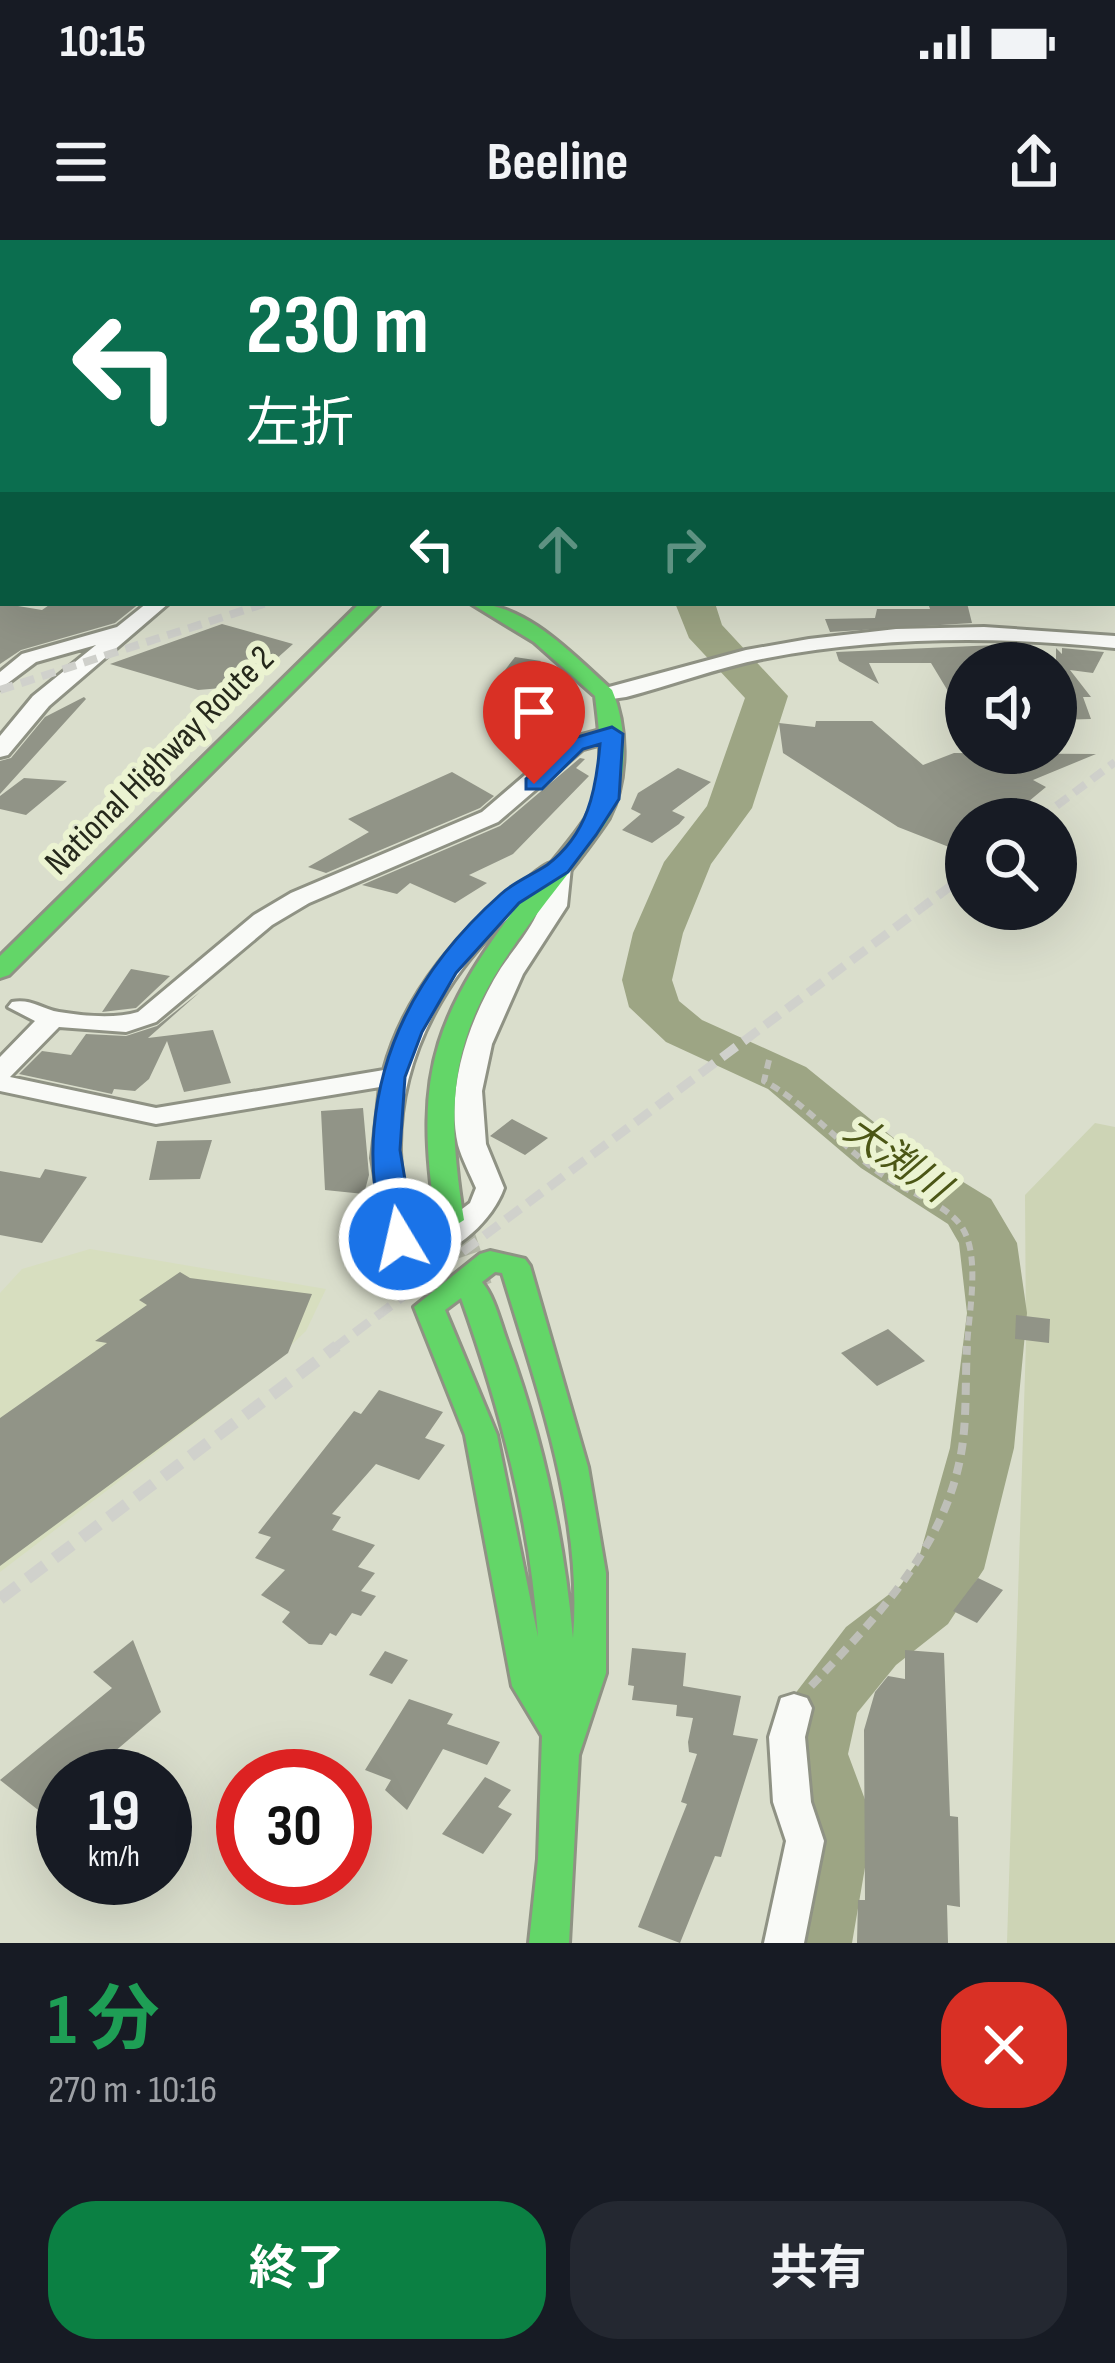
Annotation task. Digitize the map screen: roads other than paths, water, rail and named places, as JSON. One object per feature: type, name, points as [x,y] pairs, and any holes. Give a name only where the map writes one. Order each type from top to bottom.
[{"type":"main road","name":"National Highway Route 2","points":[[0,970],[368,606]]},
{"type":"main road","points":[[450,1220],[433,1160],[438,1056],[461,1000],[607,799],[612,734],[605,694],[541,638],[485,606]]},
{"type":"main road","points":[[490,1261],[515,1266],[560,1410],[581,1549],[589,1668],[567,1744],[530,1686],[481,1436],[429,1306],[490,1261]]},
{"type":"main road","points":[[472,1289],[515,1397],[537,1507],[567,1744],[560,1875],[549,1943]]},
{"type":"street","points":[[0,750],[41,701],[156,606]]},
{"type":"street","points":[[0,682],[29,658],[128,629]]},
{"type":"street","points":[[605,694],[656,687],[747,656],[998,631],[1115,642]]},
{"type":"street","points":[[21,1007],[52,1018],[126,1024],[147,1017],[262,920],[300,898],[490,817],[575,744],[612,734]]},
{"type":"street","points":[[559,867],[555,905],[511,974],[479,1043],[469,1091],[472,1144],[490,1188],[483,1208],[429,1249],[400,1239],[386,1150],[392,1077],[408,1032],[446,969],[511,898],[559,867]]},
{"type":"street","points":[[0,1072],[52,1018]]},
{"type":"street","points":[[0,1083],[156,1116],[392,1077]]},
{"type":"street","points":[[784,1943],[805,1841],[792,1802],[789,1759],[794,1708]]},
{"type":"waterway","name":"大渕川","points":[[696,606],[703,629],[767,696],[729,808],[688,862],[658,933],[647,980],[655,1007],[684,1031],[787,1078],[881,1156],[971,1212],[988,1243],[997,1313],[982,1448],[950,1569],[924,1605],[871,1646],[824,1703],[811,1754],[835,1821],[813,1943]]},
{"type":"tunnel","points":[[450,1220],[473,1289]]},
{"type":"railway","points":[[0,690],[257,606]]},
{"type":"railway","points":[[1067,798],[1115,762]]},
{"type":"railway","points":[[336,1347],[945,890]]},
{"type":"railway","points":[[0,1599],[336,1347]]}]
